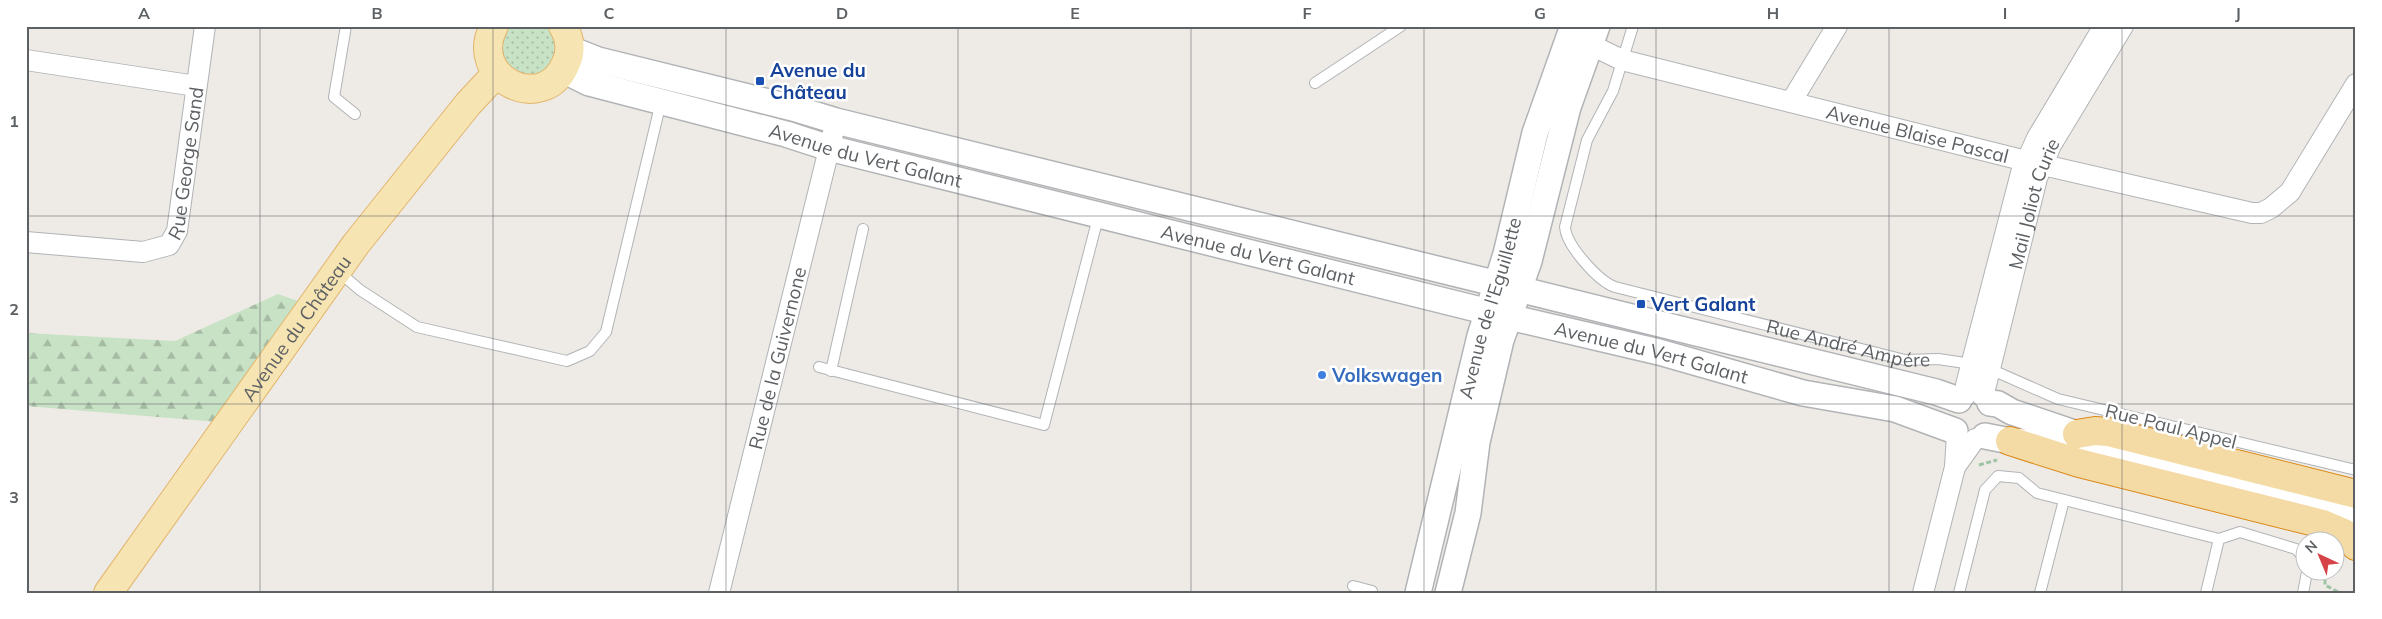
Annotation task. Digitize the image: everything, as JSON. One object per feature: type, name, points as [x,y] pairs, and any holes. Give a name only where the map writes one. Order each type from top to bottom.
[{"type":"highway","points":[[2077,434],[2095,431],[2108,432],[2356,494]]},
{"type":"highway","points":[[1976,436],[2323,524],[2344,533],[2356,546]]},
{"type":"main road","points":[[493,27],[488,40],[490,61],[496,74],[509,84],[522,89],[536,89],[556,79],[565,49]]},
{"type":"main road","name":"Avenue du Château","points":[[108,593],[356,244],[468,104],[496,74]]},
{"type":"street","name":"Rue George Sand","points":[[26,242],[143,252],[169,245],[177,231],[205,26]]},
{"type":"street","points":[[1791,102],[1836,26]]},
{"type":"street","name":"Mail Joliot Curie","points":[[1974,399],[2034,163],[2104,26]]},
{"type":"street","name":"Mail Joliot Curie","points":[[2034,163],[2051,145],[2123,26]]},
{"type":"street","name":"Avenue Blaise Pascal","points":[[1569,27],[1594,36],[1622,60],[2034,163],[2252,213],[2271,208],[2290,192],[2356,84]]},
{"type":"street","name":"Avenue de l'Eguillette","points":[[1508,288],[1535,133],[1569,27]]},
{"type":"street","name":"Avenue de l'Eguillette","points":[[1418,593],[1498,314],[1594,36]]},
{"type":"street","name":"Avenue du Vert Galant","points":[[565,49],[589,83],[829,148],[1498,314],[1659,352],[1803,393],[1895,409],[1976,436],[2044,443],[2157,463]]},
{"type":"street","name":"Avenue du Vert Galant","points":[[565,49],[598,60],[793,108],[836,122],[1508,288],[1637,317],[1936,392],[1998,404],[2012,412],[2157,463]]},
{"type":"street","points":[[26,60],[196,86]]},
{"type":"street","name":"Rue de la Guivernone","points":[[719,593],[836,122]]},
{"type":"street","name":"Avenue de l'Eguillette","points":[[1448,593],[1468,513],[1477,442],[1498,314]]},
{"type":"street","points":[[1923,593],[1955,467],[1976,436],[1995,420],[1994,409],[1974,399],[1951,415],[1976,436]]},
{"type":"street","points":[[2157,463],[2356,514]]},
{"type":"lane","points":[[346,26],[334,97],[355,114]]},
{"type":"lane","points":[[1315,82],[1401,26]]},
{"type":"lane","name":"Rue André Ampére","points":[[1633,26],[1613,91],[1587,140],[1565,227],[1567,237],[1601,280],[1615,287],[1905,360],[1938,359],[1981,367]]},
{"type":"lane","points":[[337,271],[360,290],[417,327],[567,360],[590,352],[606,332],[661,102]]},
{"type":"lane","points":[[819,367],[1044,425],[1099,214]]},
{"type":"lane","points":[[831,370],[863,229]]},
{"type":"lane","name":"Rue Paul Appel","points":[[1981,367],[2058,399],[2356,470]]},
{"type":"lane","points":[[1959,593],[1985,490],[1998,476],[2019,478],[2037,493],[2218,538],[2240,532],[2294,548]]},
{"type":"lane","points":[[2040,593],[2064,500]]},
{"type":"lane","points":[[2206,593],[2218,538]]},
{"type":"lane","points":[[1353,586],[1374,592]]},
{"type":"path","points":[[2325,582],[2325,585],[2340,593]]},
{"type":"green space","points":[[507,26],[548,26],[554,37],[556,48],[554,58],[542,74],[534,78],[524,78],[515,74],[499,56]]},
{"type":"green space","points":[[278,294],[298,301],[218,422],[26,406],[26,333],[175,341]]},
{"type":"place","name":"Avenue du Château","points":[[760,81]]},
{"type":"place","name":"Vert Galant","points":[[1641,304]]},
{"type":"place","name":"Volkswagen","points":[[1322,375]]}]
